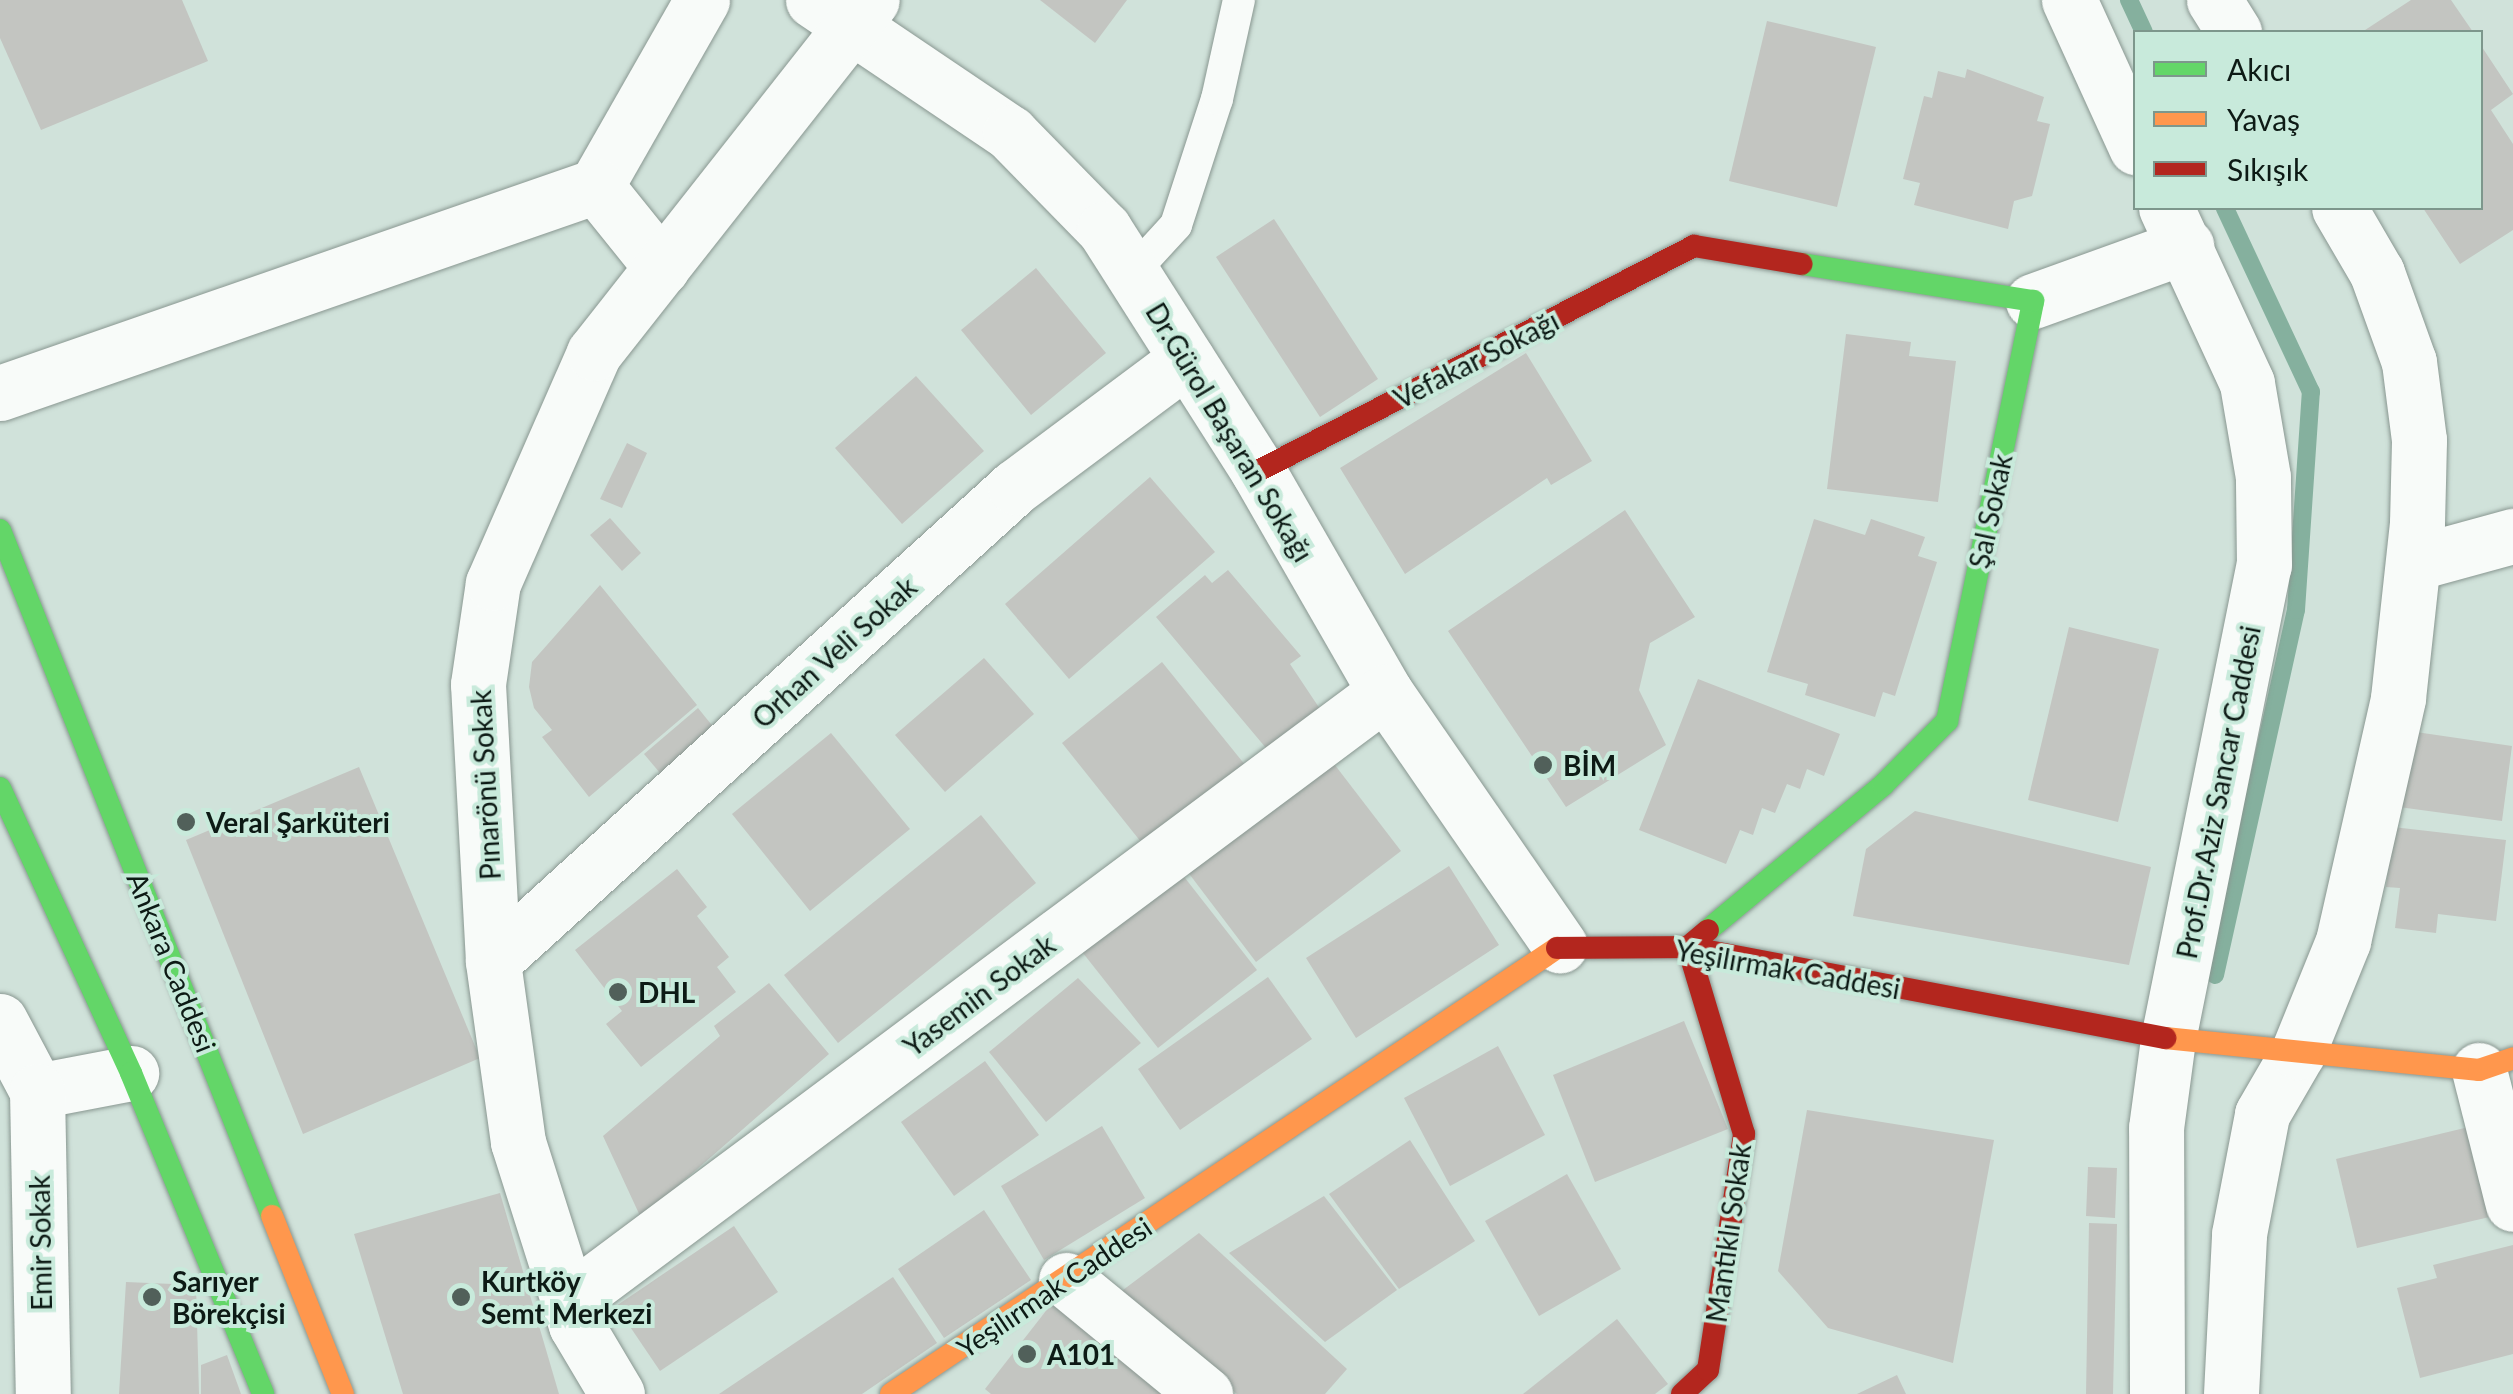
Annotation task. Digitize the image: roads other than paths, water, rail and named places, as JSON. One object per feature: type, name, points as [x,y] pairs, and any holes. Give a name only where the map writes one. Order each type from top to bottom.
[{"type":"street","points":[[0,393],[596,186],[702,0]]},
{"type":"street","points":[[2068,0],[2133,141]]},
{"type":"street","points":[[2214,0],[2233,30]]},
{"type":"street","name":"Dr.Gürol Başaran Sokağı","points":[[847,9],[1010,133],[1104,229],[1258,471],[1385,692],[1560,946]]},
{"type":"street","name":"Pınarönü Sokak","points":[[617,1394],[576,1324],[573,1298],[518,1142],[493,961],[478,684],[494,583],[594,353],[662,268],[847,9]]},
{"type":"street","points":[[596,186],[662,268]]},
{"type":"street","points":[[2231,1394],[2239,1234],[2262,1114],[2298,1052],[2343,942],[2398,698],[2414,563],[2419,440],[2409,362],[2377,273],[2340,210]]},
{"type":"street","points":[[2033,302],[2176,227]]},
{"type":"street","name":"Prof.Dr.Aziz Sancar Caddesi","points":[[2156,1394],[2156,1128],[2168,1038],[2264,565],[2264,477],[2248,384],[2176,227]]},
{"type":"street","name":"Vefakar Sokağı","points":[[1258,471],[1694,246],[2033,302]]},
{"type":"street","name":"Şal Sokak","points":[[1688,947],[1882,785],[1946,721],[2033,302]]},
{"type":"street","name":"Orhan Veli Sokak","points":[[493,961],[1015,487],[1188,358]]},
{"type":"street","name":"Ankara Caddesi","points":[[0,530],[343,1394]]},
{"type":"street","points":[[2414,563],[2513,536]]},
{"type":"street","name":"Yasemin Sokak","points":[[573,1298],[1385,692]]},
{"type":"street","points":[[0,788],[13,850],[131,1073],[263,1394]]},
{"type":"street","name":"Yeşilırmak Caddesi","points":[[892,1394],[1560,946],[1688,947],[2168,1038],[2298,1052],[2496,1064]]},
{"type":"street","name":"Mantıklı Sokak","points":[[1682,1394],[1708,1370],[1744,1134],[1688,947]]},
{"type":"street","points":[[0,1021],[37,1091],[131,1073]]},
{"type":"street","points":[[2496,1064],[2513,1204]]},
{"type":"street","name":"Emir Sokak","points":[[37,1091],[42,1394]]},
{"type":"street","points":[[1066,1280],[1206,1394]]},
{"type":"lane","points":[[1132,273],[1176,224],[1240,0]]},
{"type":"waterway","points":[[2129,0],[2143,30]]},
{"type":"waterway","points":[[2215,975],[2296,610],[2311,392],[2226,210]]},
{"type":"place","name":"BİM","points":[[1543,765]]},
{"type":"place","name":"Veral Şarküteri","points":[[186,822]]},
{"type":"place","name":"DHL","points":[[618,992]]},
{"type":"place","name":"Sarıyer Börekçisi","points":[[152,1297]]},
{"type":"place","name":"Kurtköy Semt Merkezi","points":[[461,1297]]},
{"type":"place","name":"A101","points":[[1027,1354]]}]
